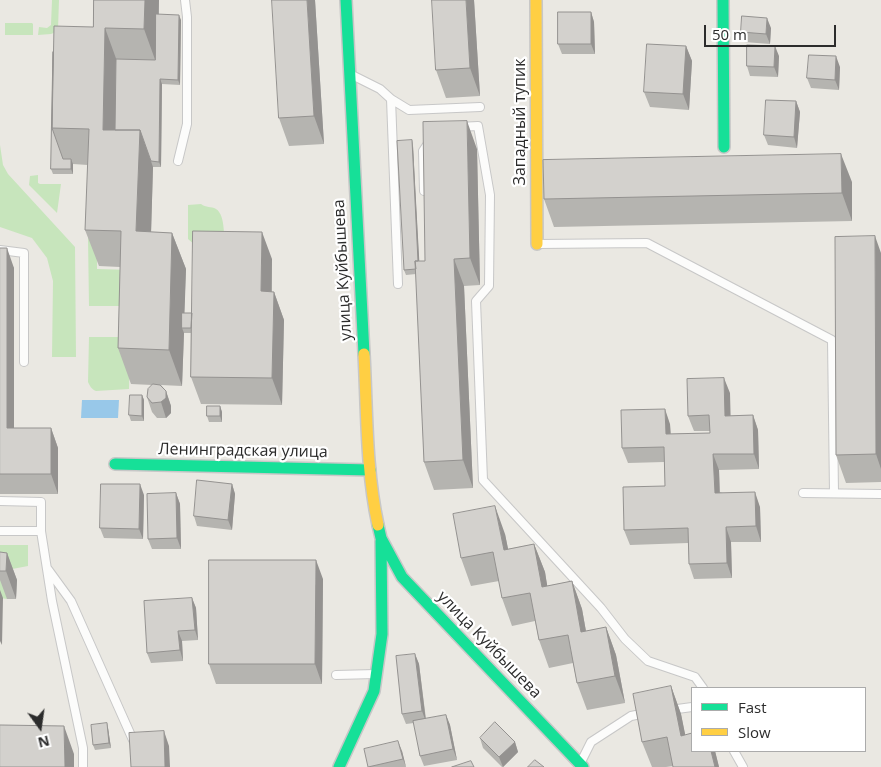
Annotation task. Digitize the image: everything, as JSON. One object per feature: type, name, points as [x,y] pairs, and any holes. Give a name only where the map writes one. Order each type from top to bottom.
[{"type":"street","name":"улица Куйбышева","points":[[339,767],[374,691],[382,634],[381,538],[373,502],[370,470],[346,0]]},
{"type":"street","name":"Западный тупик","points":[[536,0],[537,244]]},
{"type":"street","points":[[723,0],[724,148]]},
{"type":"street","name":"Ленинградская улица","points":[[115,464],[370,470]]},
{"type":"street","name":"улица Куйбышева","points":[[381,538],[402,577],[582,766]]},
{"type":"lane","points":[[178,161],[187,124],[187,17],[185,0]]},
{"type":"lane","points":[[350,74],[380,89],[391,99],[410,110],[480,107]]},
{"type":"lane","points":[[391,99],[398,284]]},
{"type":"lane","points":[[449,127],[478,126],[490,195],[490,286],[476,301],[483,480],[600,608],[625,639],[648,661],[695,677],[702,687]]},
{"type":"lane","points":[[425,200],[423,151],[434,135]]},
{"type":"lane","points":[[537,244],[647,243],[832,340],[834,493]]},
{"type":"lane","points":[[0,250],[24,253],[24,362]]},
{"type":"lane","points":[[803,493],[881,494]]},
{"type":"lane","points":[[0,501],[41,502],[41,531],[46,566],[83,748],[83,767]]},
{"type":"lane","points":[[0,531],[41,531]]},
{"type":"lane","points":[[46,566],[71,601],[133,740]]},
{"type":"lane","points":[[336,676],[377,674]]},
{"type":"lane","points":[[666,711],[691,707]]},
{"type":"lane","points":[[582,766],[591,742],[631,716],[657,712]]},
{"type":"lane","points":[[735,752],[743,767]]},
{"type":"green space","points":[[52,0],[59,0],[58,29],[51,34],[38,35],[39,27],[47,28],[51,25]]},
{"type":"green space","points":[[5,23],[32,23],[33,35],[5,35]]},
{"type":"green space","points":[[0,145],[3,165],[8,174],[75,247],[76,357],[52,357],[53,281],[47,258],[32,238],[0,227]]},
{"type":"green space","points":[[38,175],[38,183],[40,184],[61,184],[57,213],[29,185],[30,176]]},
{"type":"green space","points":[[201,204],[216,209],[219,212],[224,229],[224,252],[204,253],[188,239],[188,205]]},
{"type":"green space","points":[[97,229],[97,269],[131,270],[130,306],[89,306],[88,238]]},
{"type":"green space","points":[[89,337],[130,337],[129,389],[96,391],[91,387],[88,382]]},
{"type":"green space","points":[[0,545],[28,545],[28,566],[7,570],[17,580],[8,580],[7,599],[0,598]]},
{"type":"water","points":[[82,400],[119,400],[118,418],[81,418]]},
{"type":"building","points":[[94,0],[145,0],[144,29],[105,28],[103,130],[140,130],[136,231],[172,233],[169,350],[118,348],[121,231],[85,230],[89,129],[52,128],[54,26],[93,27]]},
{"type":"building","points":[[272,0],[307,0],[314,116],[279,118]]},
{"type":"building","points":[[432,0],[466,0],[470,68],[436,70]]},
{"type":"building","points":[[558,12],[591,12],[591,44],[558,44]]},
{"type":"building","points":[[156,14],[179,15],[178,80],[160,79],[159,162],[151,161],[140,130],[115,130],[116,59],[155,60]]},
{"type":"building","points":[[742,16],[767,18],[766,34],[741,32]]},
{"type":"building","points":[[647,44],[686,46],[683,94],[644,92]]},
{"type":"building","points":[[747,45],[775,46],[774,67],[747,66]]},
{"type":"building","points":[[53,52],[52,128],[63,159],[71,159],[71,169],[51,169]]},
{"type":"building","points":[[809,55],[836,56],[835,80],[807,78]]},
{"type":"building","points":[[766,100],[796,101],[794,137],[764,135]]},
{"type":"building","points":[[467,121],[470,258],[454,259],[463,460],[424,462],[415,261],[425,261],[423,122]]},
{"type":"building","points":[[412,140],[418,261],[415,261],[416,269],[404,270],[397,141]]},
{"type":"building","points":[[841,154],[842,193],[544,199],[543,160]]},
{"type":"building","points":[[193,231],[262,232],[261,291],[274,292],[272,378],[191,377]]},
{"type":"building","points":[[875,236],[876,454],[836,455],[835,237]]},
{"type":"building","points":[[0,248],[7,248],[7,428],[51,428],[51,474],[0,474]]},
{"type":"building","points":[[182,313],[192,313],[191,328],[182,328]]},
{"type":"building","points":[[724,378],[725,416],[753,415],[754,454],[713,454],[715,493],[755,492],[756,526],[726,527],[727,563],[689,564],[688,528],[624,530],[623,487],[665,486],[664,447],[622,448],[621,410],[665,409],[666,434],[710,433],[709,415],[688,416],[687,379]]},
{"type":"building","points":[[153,384],[160,385],[166,391],[166,398],[161,402],[152,403],[147,397],[148,389]]},
{"type":"building","points":[[130,395],[142,395],[142,416],[129,415]]},
{"type":"building","points":[[207,406],[220,406],[220,416],[207,416]]},
{"type":"building","points":[[197,480],[232,484],[228,520],[194,516]]},
{"type":"building","points":[[101,484],[140,484],[139,529],[100,528]]},
{"type":"building","points":[[176,493],[177,538],[148,539],[147,494]]},
{"type":"building","points":[[495,506],[504,550],[534,544],[542,587],[572,581],[581,632],[606,627],[615,676],[577,683],[568,635],[539,640],[530,593],[502,598],[493,552],[461,558],[453,514]]},
{"type":"building","points":[[0,552],[7,553],[6,571],[0,571]]},
{"type":"building","points":[[209,560],[316,560],[315,664],[209,664]]},
{"type":"building","points":[[192,598],[195,630],[178,631],[180,650],[147,653],[144,601]]},
{"type":"building","points":[[415,654],[422,711],[402,714],[396,656]]},
{"type":"building","points":[[671,686],[681,736],[691,733],[691,752],[711,752],[715,767],[673,767],[667,737],[642,742],[633,694]]},
{"type":"building","points":[[446,715],[453,749],[420,756],[413,721]]},
{"type":"building","points":[[495,722],[515,742],[499,757],[480,738]]},
{"type":"building","points":[[107,723],[109,743],[93,745],[91,725]]},
{"type":"building","points":[[0,725],[64,726],[65,767],[0,767]]},
{"type":"building","points":[[164,731],[165,767],[131,767],[129,733]]},
{"type":"building","points":[[398,741],[403,759],[368,767],[364,749]]},
{"type":"building","points":[[535,760],[544,767],[528,767]]},
{"type":"building","points":[[471,761],[474,767],[452,767]]},
{"type":"traffic: fast","points":[[346,0],[364,354]]},
{"type":"traffic: fast","points":[[723,0],[724,147]]},
{"type":"traffic: fast","points":[[115,464],[370,470]]},
{"type":"traffic: fast","points":[[378,525],[381,538],[402,577],[583,767]]},
{"type":"traffic: fast","points":[[339,767],[374,691],[382,634],[381,541]]},
{"type":"traffic: slow","points":[[536,0],[537,244]]},
{"type":"traffic: slow","points":[[364,354],[369,461],[378,525]]}]
